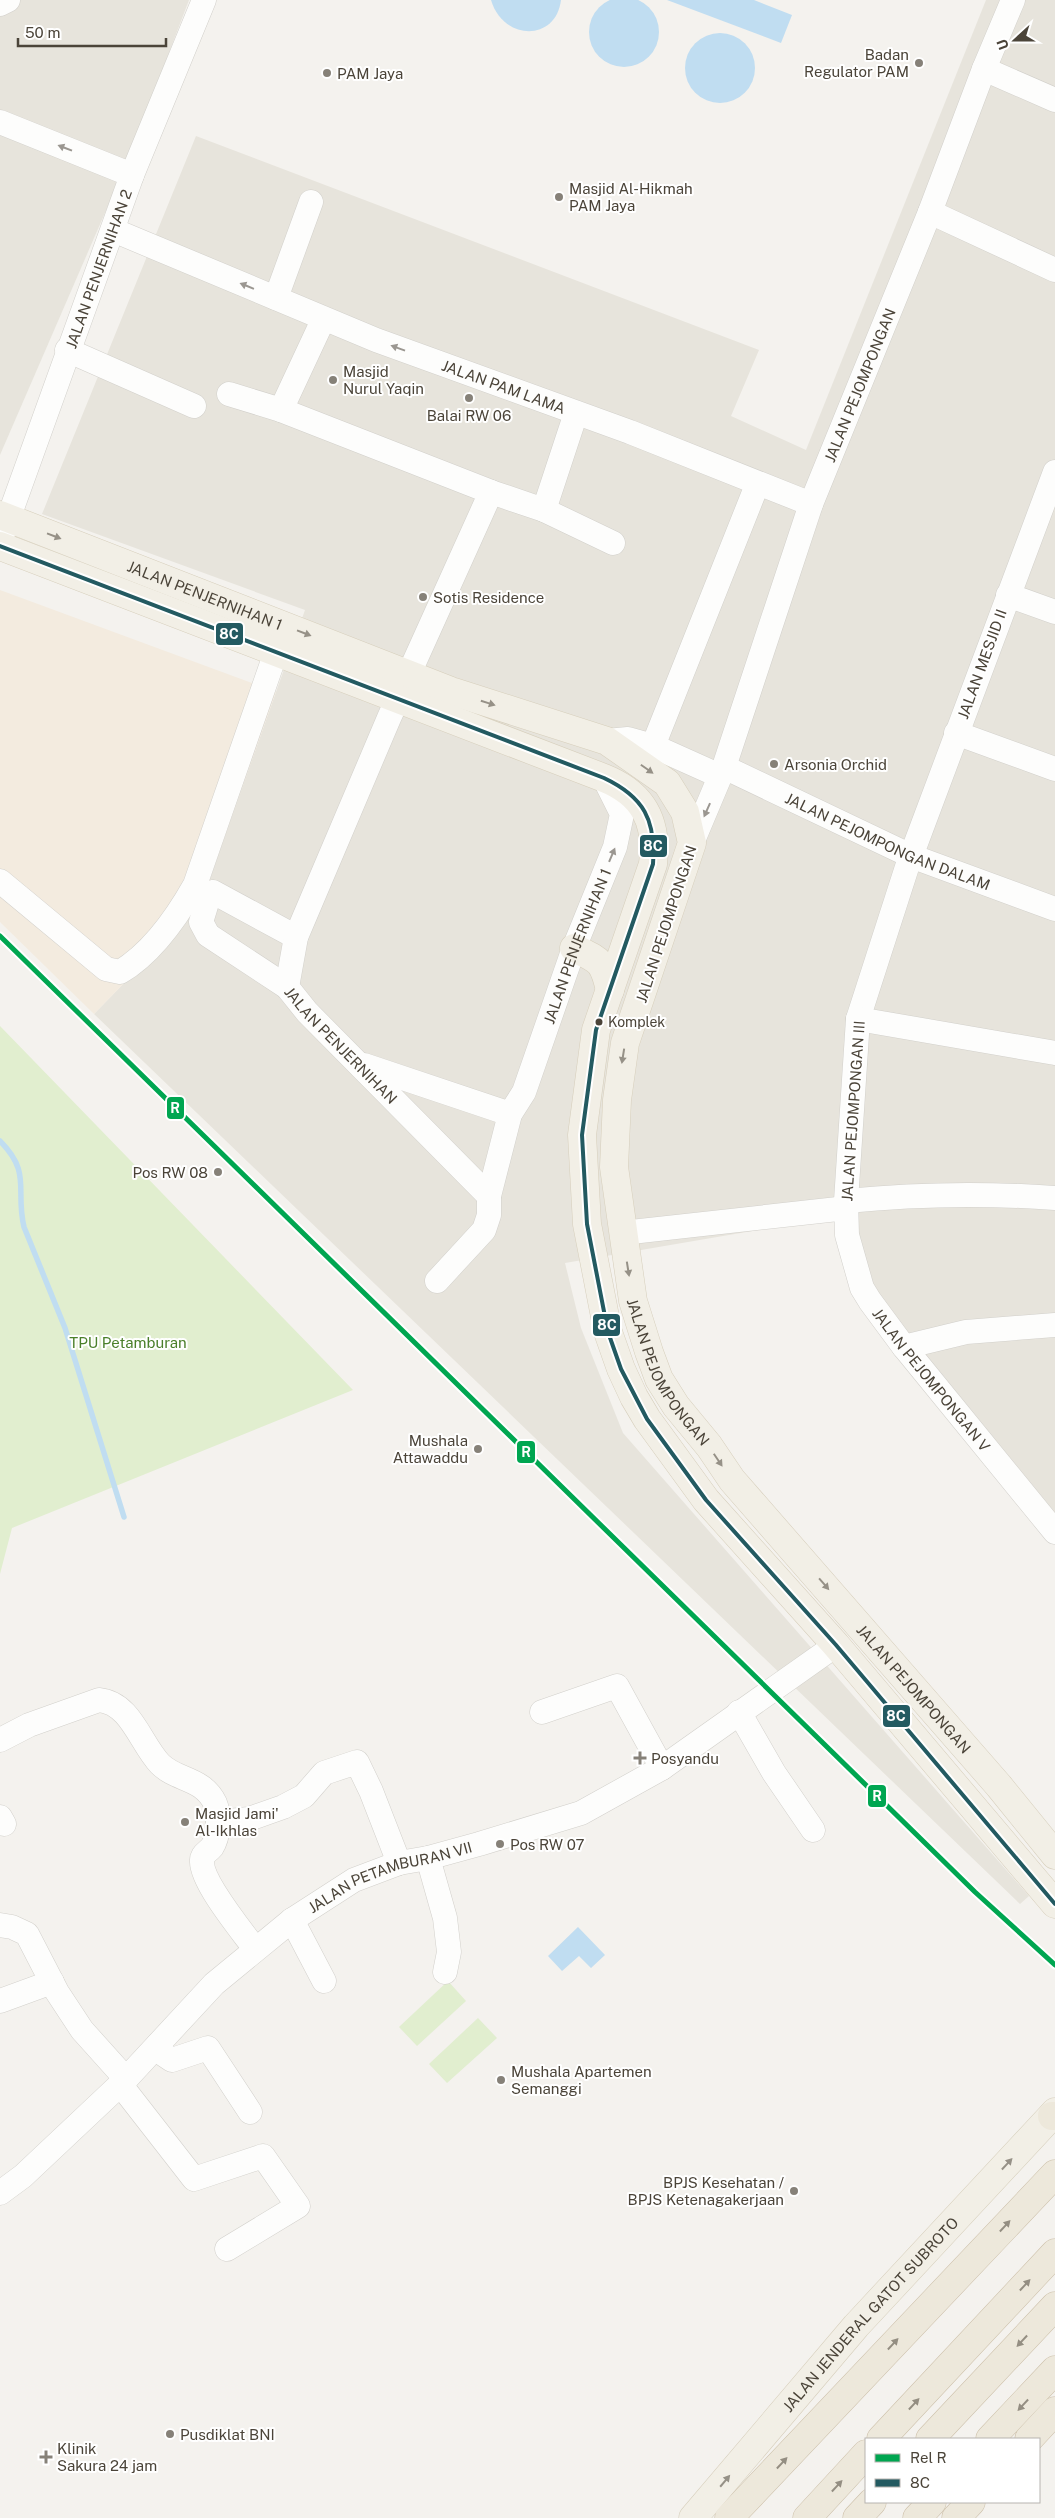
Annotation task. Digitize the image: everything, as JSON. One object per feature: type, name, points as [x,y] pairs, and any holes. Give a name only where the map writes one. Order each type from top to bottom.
[{"type":"highway","points":[[729,2518],[1055,2174]]},
{"type":"highway","points":[[882,2438],[1055,2253]]},
{"type":"highway","points":[[931,2438],[1055,2306]]},
{"type":"highway","points":[[991,2438],[1055,2370]]},
{"type":"highway","points":[[1030,2438],[1055,2411]]},
{"type":"highway","points":[[808,2518],[865,2455]]},
{"type":"highway","points":[[857,2518],[871,2503]]},
{"type":"highway","points":[[917,2518],[931,2503]]},
{"type":"highway","points":[[956,2518],[970,2503]]},
{"type":"main road","name":"JALAN PENJERNIHAN 1","points":[[3,525],[410,674],[445,702],[618,784],[643,807],[652,824],[656,843]]},
{"type":"main road","name":"JALAN PENJERNIHAN 1","points":[[0,546],[398,699],[445,702],[607,741],[667,782],[685,812],[692,843]]},
{"type":"main road","name":"JALAN PEJOMPONGAN","points":[[656,843],[648,883],[596,1030],[582,1135],[587,1224],[612,1342],[634,1398],[706,1500],[836,1645],[1055,1904]]},
{"type":"main road","name":"JALAN PEJOMPONGAN","points":[[692,843],[625,1044],[617,1100],[614,1167],[622,1234],[633,1301],[649,1352],[659,1379],[676,1406],[732,1480],[999,1786],[1055,1855]]},
{"type":"main road","points":[[574,948],[600,961],[606,972],[610,990]]},
{"type":"main road","name":"JALAN JENDERAL GATOT SUBROTO","points":[[693,2518],[856,2326],[1054,2115]]},
{"type":"street","points":[[0,4],[8,0]]},
{"type":"street","name":"JALAN PENJERNIHAN 2","points":[[3,525],[132,175],[204,0]]},
{"type":"street","name":"JALAN PEJOMPONGAN","points":[[692,843],[722,772],[811,504],[930,212],[984,69],[1013,0]]},
{"type":"street","points":[[984,69],[1055,100]]},
{"type":"street","points":[[0,122],[132,175]]},
{"type":"street","points":[[276,298],[311,202]]},
{"type":"street","points":[[930,212],[1055,270]]},
{"type":"street","name":"JALAN PAM LAMA","points":[[112,230],[324,320],[630,432],[757,485],[811,504]]},
{"type":"street","points":[[281,410],[324,320]]},
{"type":"street","points":[[67,350],[194,406]]},
{"type":"street","points":[[230,394],[281,410],[492,492],[544,510],[613,543]]},
{"type":"street","points":[[544,510],[576,413]]},
{"type":"street","name":"JALAN MESJID II","points":[[911,856],[1055,472]]},
{"type":"street","points":[[653,746],[757,485]]},
{"type":"street","points":[[287,987],[296,937],[398,699],[492,492]]},
{"type":"street","points":[[1008,595],[1055,612]]},
{"type":"street","points":[[0,881],[106,969],[120,972],[138,961],[184,904],[195,885],[276,652]]},
{"type":"street","points":[[956,733],[1055,769]]},
{"type":"street","points":[[607,741],[628,739],[653,746],[722,772]]},
{"type":"street","name":"JALAN PEJOMPONGAN DALAM","points":[[722,772],[911,856],[1055,909]]},
{"type":"street","name":"JALAN PENJERNIHAN 1","points":[[489,1196],[510,1114],[524,1092],[574,948],[620,830],[622,814],[604,778]]},
{"type":"street","name":"JALAN PEJOMPONGAN III","points":[[622,1234],[846,1205],[858,1019],[911,856]]},
{"type":"street","name":"JALAN PENJERNIHAN","points":[[296,937],[213,892],[209,896],[201,922],[208,935],[287,987],[307,1012],[360,1063],[489,1196]]},
{"type":"street","points":[[858,1019],[1055,1053]]},
{"type":"street","points":[[360,1063],[510,1114]]},
{"type":"street","points":[[846,1205],[907,1195],[973,1194],[1055,1198]]},
{"type":"street","points":[[437,1282],[484,1230],[489,1215],[489,1196]]},
{"type":"street","name":"JALAN PEJOMPONGAN V","points":[[846,1205],[847,1235],[862,1288],[904,1347],[1055,1532]]},
{"type":"street","points":[[904,1347],[966,1332],[1055,1325]]},
{"type":"street","name":"JALAN PETAMBURAN VII","points":[[0,2193],[22,2176],[123,2082],[214,1984],[292,1920],[354,1880],[398,1863],[428,1858],[581,1813],[662,1768],[836,1645]]},
{"type":"street","points":[[542,1712],[617,1686],[662,1768]]},
{"type":"street","points":[[0,1740],[29,1725],[99,1700],[109,1701],[121,1708],[160,1764],[205,1789],[214,1803],[219,1816],[214,1843],[203,1854],[201,1860],[203,1870],[209,1883],[256,1949]]},
{"type":"street","points":[[739,1712],[774,1773],[813,1830]]},
{"type":"street","points":[[218,1822],[249,1819],[283,1807],[304,1796],[324,1774],[357,1762],[368,1783],[398,1863]]},
{"type":"street","points":[[428,1858],[446,1926],[449,1952],[444,1972]]},
{"type":"street","points":[[292,1920],[324,1981]]},
{"type":"street","points":[[0,1925],[12,1927],[27,1934],[52,1982],[82,2030],[123,2082],[194,2179],[263,2156],[298,2206],[227,2249]]},
{"type":"street","points":[[0,2000],[52,1982]]},
{"type":"street","points":[[158,2045],[163,2054],[172,2060],[208,2048],[250,2112]]},
{"type":"shaded area","points":[[0,0],[189,0],[130,155],[0,455]]},
{"type":"shaded area","points":[[986,0],[1055,0],[1055,1523],[865,1289],[841,1216],[565,1263],[581,1328],[623,1433],[1029,1896],[1020,1904],[94,1014],[201,904],[305,610],[42,514],[196,136],[759,350],[731,416],[806,450]]},
{"type":"shaded area","points":[[0,590],[276,692],[201,904],[94,1014],[0,922]]},
{"type":"green space","name":"TPU Petamburan","points":[[0,1026],[353,1390],[12,1528],[0,1574]]},
{"type":"green space","points":[[448,1981],[466,2001],[417,2046],[399,2027]]},
{"type":"green space","points":[[478,2018],[497,2038],[447,2083],[429,2064]]},
{"type":"water","points":[[614,-1],[634,-1],[643,3],[649,7],[658,25],[658,39],[653,51],[649,57],[631,66],[617,66],[605,61],[599,57],[590,39],[590,25],[595,13],[599,7]]},
{"type":"water","points":[[491,0],[561,0],[557,14],[550,23],[540,29],[529,31],[517,29],[506,23],[497,13]]},
{"type":"water","points":[[667,0],[754,0],[792,15],[781,43]]},
{"type":"water","points":[[727,33],[740,39],[749,48],[753,54],[755,68],[753,82],[745,93],[734,101],[713,103],[706,101],[695,93],[687,82],[685,61],[687,54],[695,43],[706,35]]},
{"type":"water","points":[[578,1927],[605,1955],[591,1968],[579,1956],[562,1971],[548,1956]]},
{"type":"waterway","points":[[0,1141],[10,1152],[19,1172],[24,1227],[65,1328],[124,1517]]},
{"type":"rail line","name":"R","points":[[0,936],[975,1892],[1055,1965]]},
{"type":"transit line","name":"8C","points":[[0,546],[604,778],[618,785],[638,802],[649,822],[652,835],[653,864],[596,1030],[582,1135],[587,1224],[608,1332],[621,1369],[647,1419],[706,1500],[836,1645],[1055,1904]]},
{"type":"place","name":"Badan Regulator PAM","points":[[919,63]]},
{"type":"place","name":"PAM Jaya","points":[[327,73]]},
{"type":"place","name":"Masjid Al-Hikmah PAM Jaya","points":[[559,197]]},
{"type":"place","name":"Masjid Nurul Yaqin","points":[[333,380]]},
{"type":"place","name":"Balai RW 06","points":[[469,398]]},
{"type":"place","name":"Sotis Residence","points":[[423,597]]},
{"type":"place","name":"Arsonia Orchid","points":[[774,764]]},
{"type":"place","name":"Komplek","points":[[599,1022]]},
{"type":"place","name":"Pos RW 08","points":[[218,1172]]},
{"type":"place","name":"Mushala Attawaddu","points":[[478,1449]]},
{"type":"place","name":"Posyandu","points":[[640,1758]]},
{"type":"place","name":"Masjid Jami' Al-Ikhlas","points":[[185,1822]]},
{"type":"place","name":"Pos RW 07","points":[[500,1844]]},
{"type":"place","name":"Mushala Apartemen Semanggi","points":[[501,2080]]},
{"type":"place","name":"BPJS Kesehatan / BPJS Ketenagakerjaan","points":[[794,2191]]},
{"type":"place","name":"Pusdiklat BNI","points":[[170,2434]]},
{"type":"place","name":"Klinik Sakura 24 jam","points":[[46,2457]]}]
